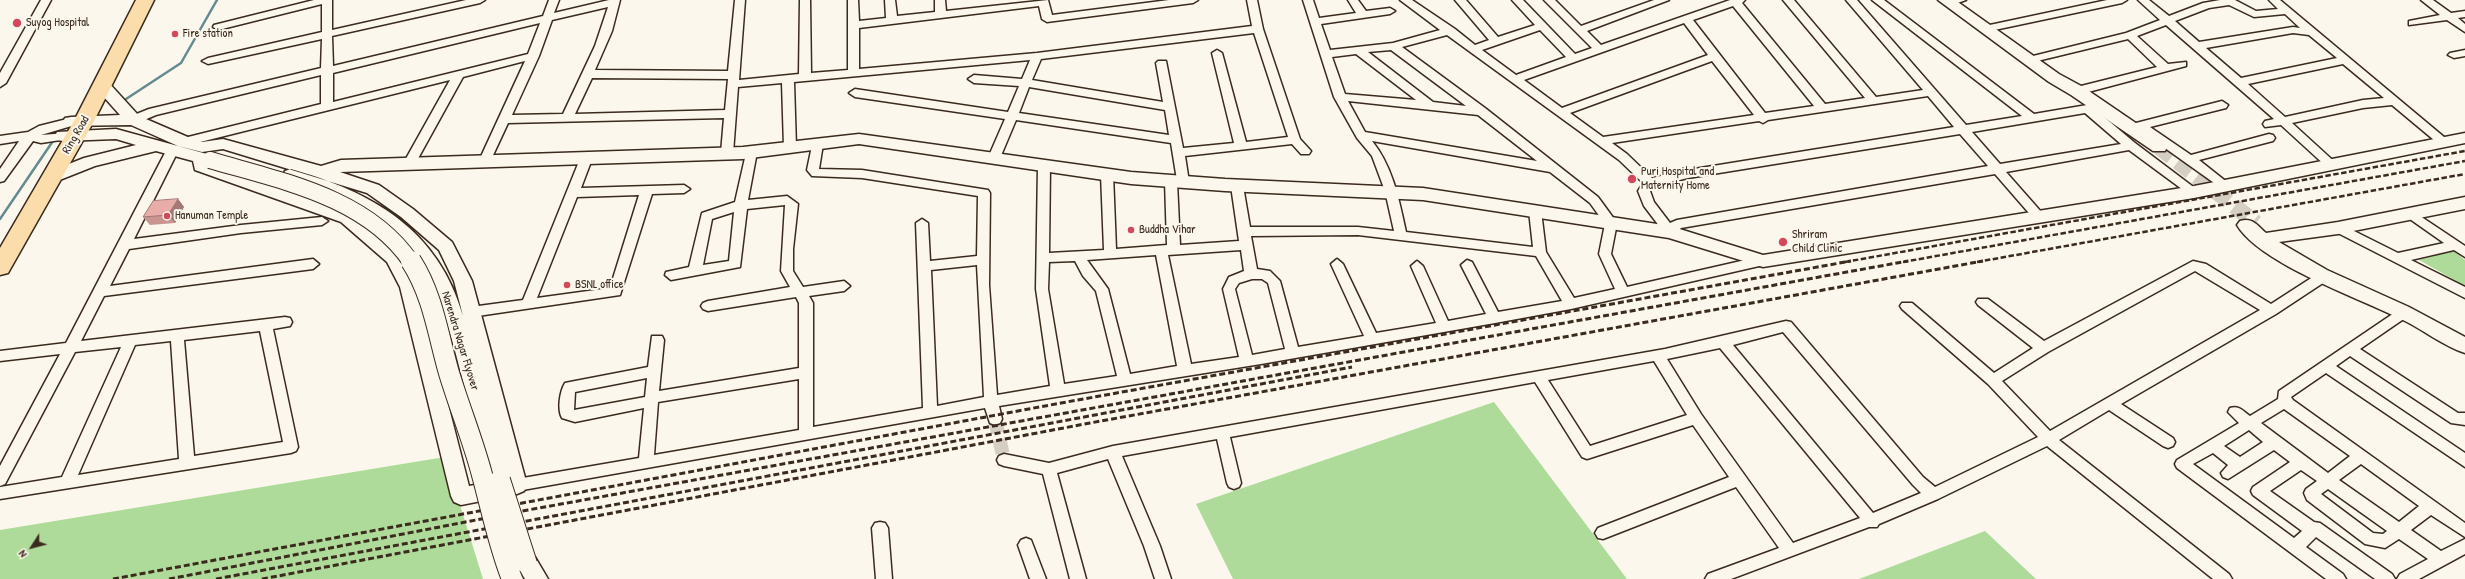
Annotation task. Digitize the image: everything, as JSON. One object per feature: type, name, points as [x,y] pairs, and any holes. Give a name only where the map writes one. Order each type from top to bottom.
[{"type":"highway","name":"Ring Road","points":[[0,267],[52,177],[132,0]]},
{"type":"highway","name":"Ring Road","points":[[0,239],[102,86],[145,0]]},
{"type":"street","points":[[0,83],[46,0]]},
{"type":"street","points":[[218,27],[327,0],[327,105]]},
{"type":"street","points":[[208,61],[326,33],[480,0]]},
{"type":"street","points":[[484,163],[533,56],[554,0]]},
{"type":"street","points":[[727,154],[740,0]]},
{"type":"street","points":[[805,0],[805,77]]},
{"type":"street","points":[[853,0],[854,73]]},
{"type":"street","points":[[890,0],[892,21]]},
{"type":"street","points":[[940,0],[940,15]]},
{"type":"street","points":[[853,25],[940,15],[990,4],[1044,2],[1047,19],[1193,0]]},
{"type":"street","points":[[1252,0],[1258,29],[1295,140],[1305,151]]},
{"type":"street","points":[[1308,0],[1340,97],[1361,136],[1377,155],[1391,191],[1401,236]]},
{"type":"street","points":[[1353,0],[1363,15]]},
{"type":"street","points":[[1405,0],[1451,31],[1601,141],[1638,170],[1650,183]]},
{"type":"street","points":[[1460,0],[1496,42]]},
{"type":"street","points":[[1517,0],[1574,59]]},
{"type":"street","points":[[1788,0],[1874,101]]},
{"type":"street","points":[[1851,0],[2040,217]]},
{"type":"street","points":[[1877,0],[2031,117]]},
{"type":"street","points":[[1985,29],[2122,0]]},
{"type":"street","points":[[2143,0],[2239,82],[2332,165]]},
{"type":"street","points":[[2274,0],[2310,32],[2444,142]]},
{"type":"street","points":[[2426,0],[2465,29]]},
{"type":"street","points":[[28,136],[42,139],[74,129],[133,120],[153,112],[614,1],[611,18],[588,74],[567,118]]},
{"type":"street","points":[[1552,1],[1578,30],[1600,50]]},
{"type":"street","points":[[1578,30],[1656,1]]},
{"type":"street","points":[[1515,79],[1737,1],[1823,109]]},
{"type":"street","points":[[1952,1],[1985,29],[2054,78],[2059,85],[2140,126],[2189,159],[2224,186]]},
{"type":"street","points":[[2029,60],[2130,35],[2168,21],[2204,2],[2228,1],[2254,14],[2286,11]]},
{"type":"street","points":[[1315,22],[1390,11]]},
{"type":"street","points":[[2413,23],[2465,14]]},
{"type":"street","points":[[1686,19],[1763,119]]},
{"type":"street","points":[[1475,49],[1541,26]]},
{"type":"street","points":[[588,74],[733,80],[788,79],[1037,56],[1258,29]]},
{"type":"street","points":[[2197,46],[2293,30],[2310,32]]},
{"type":"street","points":[[1325,54],[1393,46],[1451,31]]},
{"type":"street","points":[[2130,35],[2164,67]]},
{"type":"street","points":[[1393,46],[1481,111],[1594,200],[1611,223],[1605,254],[1623,292]]},
{"type":"street","points":[[1359,51],[1430,105]]},
{"type":"street","points":[[1217,52],[1241,146]]},
{"type":"street","points":[[52,177],[90,162],[155,146],[178,146],[327,105],[533,56]]},
{"type":"street","points":[[994,158],[1021,89],[1026,83],[1037,56]]},
{"type":"street","points":[[1562,112],[1715,56]]},
{"type":"street","points":[[2239,82],[2344,60]]},
{"type":"street","points":[[1162,63],[1178,153],[1177,181],[1168,251],[1185,370]]},
{"type":"street","points":[[1670,232],[1648,203],[1644,191],[1650,183],[1688,174],[2031,117],[2086,100],[2164,67],[2182,64]]},
{"type":"street","points":[[409,164],[458,75]]},
{"type":"street","points":[[788,79],[790,147]]},
{"type":"street","points":[[974,79],[1026,83],[1170,107]]},
{"type":"street","points":[[102,86],[133,120],[178,146],[206,154]]},
{"type":"street","points":[[1601,141],[1763,119],[1932,92]]},
{"type":"street","points":[[855,93],[1176,140]]},
{"type":"street","points":[[1340,97],[1481,111]]},
{"type":"street","points":[[2086,100],[2131,146],[2194,192]]},
{"type":"street","points":[[2086,100],[2155,148]]},
{"type":"street","points":[[2269,124],[2363,104],[2394,101]]},
{"type":"street","points":[[2140,126],[2222,105]]},
{"type":"street","points":[[504,119],[730,114]]},
{"type":"street","points":[[0,140],[28,136],[47,126],[116,134],[155,146]]},
{"type":"street","points":[[0,178],[28,136]]},
{"type":"street","points":[[1361,136],[1554,169]]},
{"type":"street","points":[[2189,159],[2269,138]]},
{"type":"street","points":[[516,485],[463,281],[446,246],[373,189],[321,172],[222,144],[206,154],[201,166],[347,218],[394,258],[409,287],[461,496],[806,433],[1125,379],[1247,361],[1495,318],[1571,304],[1763,261],[2194,192],[2465,138]]},
{"type":"street","points":[[321,172],[342,166],[484,163],[727,154],[859,139],[1044,166],[1177,181],[1236,186],[1391,191],[1670,232],[1763,261]]},
{"type":"street","points":[[1178,153],[1295,140]]},
{"type":"street","points":[[817,144],[813,170],[816,173],[862,174],[984,193],[983,285],[991,402],[995,419]]},
{"type":"street","points":[[0,480],[178,146]]},
{"type":"street","points":[[1670,232],[1677,224],[2131,146]]},
{"type":"street","points":[[671,275],[735,264],[741,205],[751,152]]},
{"type":"street","name":"Narendra Nagar Flyover","points":[[206,154],[323,194],[378,226],[405,253],[420,275],[430,299],[449,372],[480,471],[501,552],[512,579]]},
{"type":"street","name":"Narendra Nagar Flyover","points":[[206,154],[342,192],[388,218],[416,244],[439,278],[452,308],[500,480],[527,564],[537,579]]},
{"type":"street","points":[[528,304],[586,159]]},
{"type":"street","points":[[1044,166],[1042,289],[1058,390]]},
{"type":"street","points":[[1107,174],[1110,254]]},
{"type":"street","points":[[1236,186],[1251,274]]},
{"type":"street","points":[[573,192],[684,189]]},
{"type":"street","points":[[471,312],[615,292],[647,190]]},
{"type":"street","points":[[695,271],[706,216],[741,205],[790,201],[788,271],[806,303],[806,433]]},
{"type":"street","points":[[2272,237],[2338,228],[2465,203]]},
{"type":"street","points":[[1535,212],[1540,252],[1571,304]]},
{"type":"street","points":[[2411,214],[2461,248]]},
{"type":"street","points":[[125,245],[322,220]]},
{"type":"street","points":[[922,223],[930,412]]},
{"type":"street","points":[[2403,312],[2383,296],[2272,237],[2251,224],[2265,243],[2324,276],[2403,312],[2465,346]]},
{"type":"street","points":[[2338,228],[2465,294]]},
{"type":"street","points":[[1244,232],[1358,231],[1540,252]]},
{"type":"street","points":[[1043,258],[1246,245]]},
{"type":"street","points":[[2397,258],[2461,248]]},
{"type":"street","points":[[1079,256],[1088,273],[1102,289],[1125,379]]},
{"type":"street","points":[[924,266],[983,260]]},
{"type":"street","points":[[99,292],[314,264]]},
{"type":"street","points":[[1337,264],[1372,339]]},
{"type":"street","points":[[1467,265],[1495,318]]},
{"type":"street","points":[[1417,266],[1444,326]]},
{"type":"street","points":[[1993,380],[2043,348],[2193,266],[2200,267],[2271,310]]},
{"type":"street","points":[[1247,361],[1229,289],[1234,280],[1251,274],[1265,274],[1274,281],[1293,353]]},
{"type":"street","points":[[1713,579],[1789,550],[1872,522],[1933,495],[2048,439],[2271,310],[2324,276]]},
{"type":"street","points":[[708,306],[844,286]]},
{"type":"street","points":[[1983,302],[2043,348]]},
{"type":"street","points":[[1907,306],[1993,380],[2048,439],[2224,579]]},
{"type":"street","points":[[2403,312],[2351,350],[2284,395],[2286,401],[2465,531]]},
{"type":"street","points":[[0,356],[130,342],[285,322]]},
{"type":"street","points":[[0,493],[291,447],[265,325]]},
{"type":"street","points":[[1004,460],[1049,469],[1113,452],[1657,355],[1723,342],[1786,326],[1918,481],[1933,495]]},
{"type":"street","points":[[177,336],[187,464]]},
{"type":"street","points":[[646,461],[657,340]]},
{"type":"street","points":[[67,482],[130,342]]},
{"type":"street","points":[[1723,342],[1872,522]]},
{"type":"street","points":[[2351,350],[2456,419],[2465,419]]},
{"type":"street","points":[[1657,355],[1696,418],[1789,550]]},
{"type":"street","points":[[2326,366],[2465,461]]},
{"type":"street","points":[[654,371],[570,387],[568,390],[567,414],[575,416],[651,400],[806,372]]},
{"type":"street","points":[[1538,375],[1587,453],[1696,418]]},
{"type":"street","points":[[2286,401],[2182,464],[2338,579]]},
{"type":"street","points":[[2109,403],[2168,442]]},
{"type":"street","points":[[2235,412],[2301,462],[2440,559]]},
{"type":"street","points":[[1222,432],[1234,483]]},
{"type":"street","points":[[2213,445],[2233,469],[2274,442]]},
{"type":"street","points":[[1113,452],[1126,486],[1152,542],[1163,579]]},
{"type":"street","points":[[2361,456],[2311,493],[2312,496],[2370,539],[2385,541],[2431,506]]},
{"type":"street","points":[[2301,462],[2258,491],[2313,530],[2315,528],[2387,579]]},
{"type":"street","points":[[1049,469],[1078,579]]},
{"type":"street","points":[[1603,533],[1740,480]]},
{"type":"street","points":[[880,528],[884,579]]},
{"type":"street","points":[[2294,548],[2313,530]]},
{"type":"street","points":[[1026,545],[1038,579]]},
{"type":"street","points":[[2406,579],[2465,546]]},
{"type":"green space","points":[[2454,251],[2465,260],[2465,286],[2419,260]]},
{"type":"green space","points":[[1494,402],[1627,579],[1233,579],[1196,504]]},
{"type":"green space","points":[[445,457],[483,579],[0,579],[0,530]]},
{"type":"green space","points":[[1985,531],[2036,579],[1859,579]]},
{"type":"building","points":[[178,199],[168,215],[143,217],[153,201]]},
{"type":"waterway","points":[[126,99],[181,63],[217,0]]},
{"type":"waterway","points":[[0,219],[55,138]]},
{"type":"tunnel","points":[[2159,147],[2256,223]]},
{"type":"tunnel","points":[[995,419],[1004,460]]},
{"type":"railway","points":[[1845,262],[2465,151]]},
{"type":"railway","points":[[1903,262],[2465,161]]},
{"type":"railway","points":[[1977,262],[2465,174]]},
{"type":"railway","points":[[113,579],[1061,403],[1851,261]]},
{"type":"railway","points":[[169,579],[528,510],[1908,261]]},
{"type":"railway","points":[[262,579],[1090,423],[1983,261]]},
{"type":"railway","points":[[216,579],[1352,367]]},
{"type":"place","name":"Suyog Hospital","points":[[17,23]]},
{"type":"place","name":"Fire station","points":[[175,34]]},
{"type":"place","name":"Puri Hospital and Maternity Home","points":[[1632,179]]},
{"type":"place","name":"Hanuman Temple","points":[[167,216]]},
{"type":"place","name":"Buddha Vihar","points":[[1131,230]]},
{"type":"place","name":"Shriram Child Clinic","points":[[1783,242]]},
{"type":"place","name":"BSNL office","points":[[567,285]]}]
